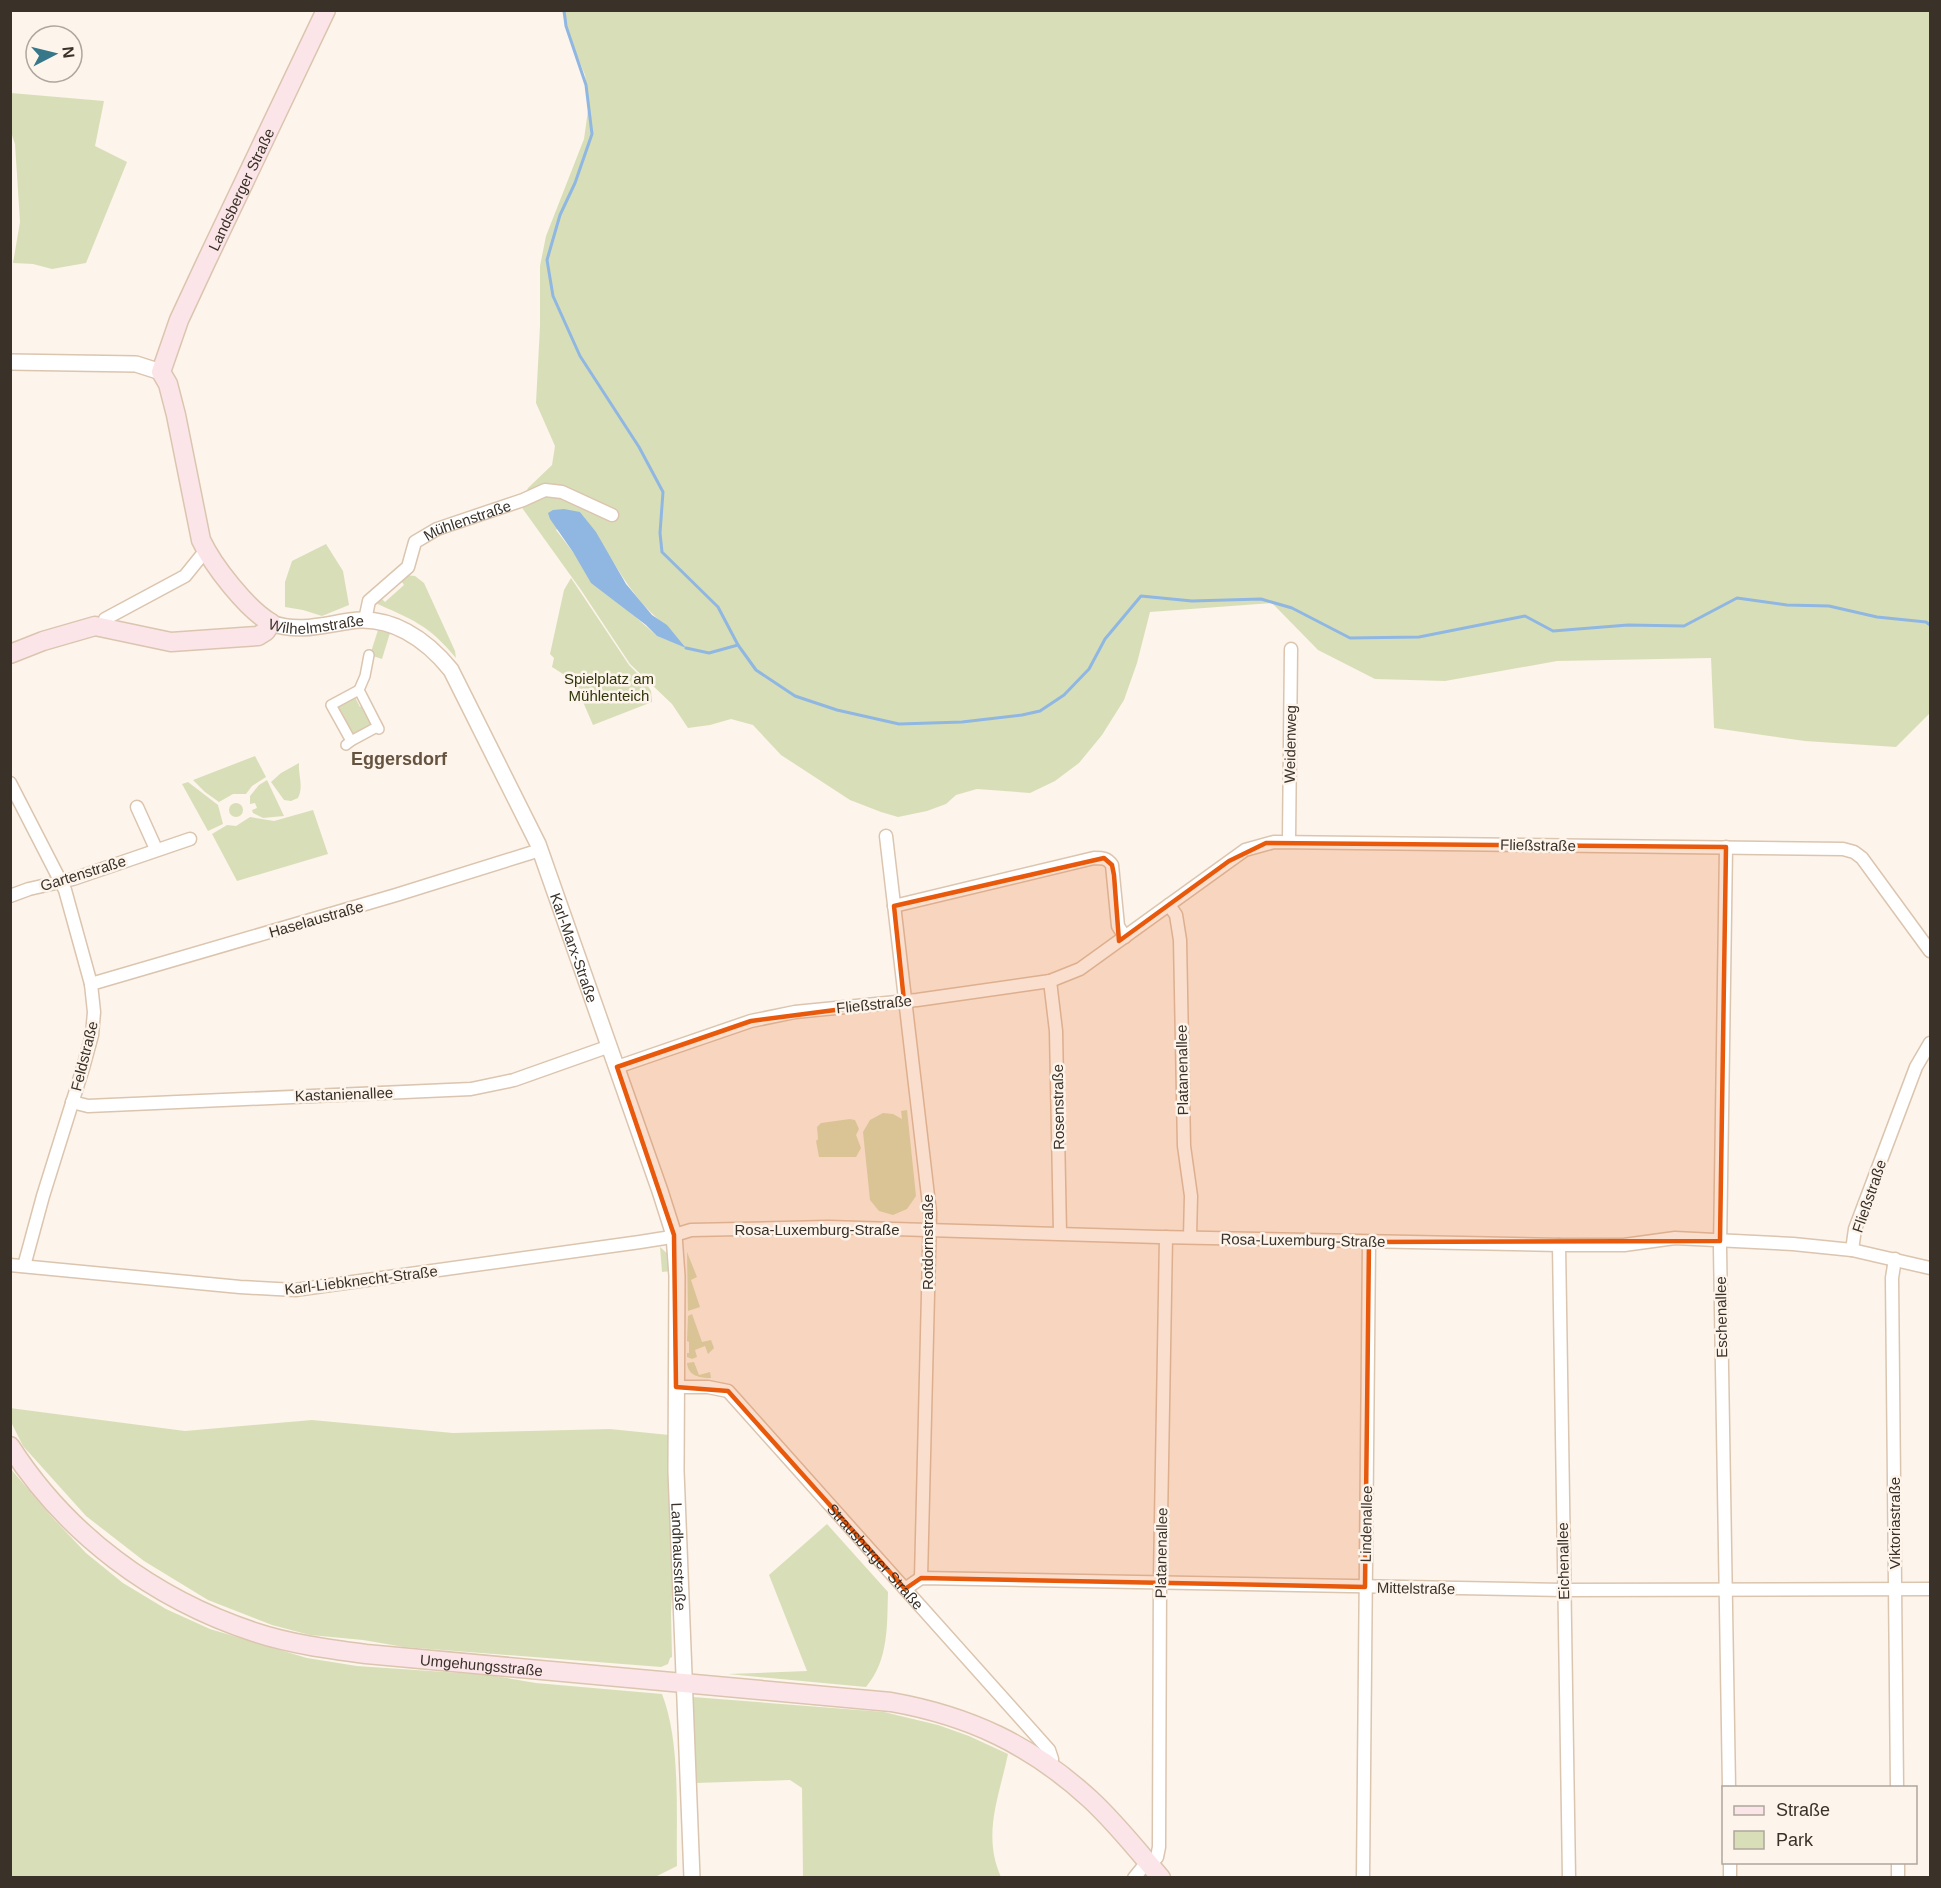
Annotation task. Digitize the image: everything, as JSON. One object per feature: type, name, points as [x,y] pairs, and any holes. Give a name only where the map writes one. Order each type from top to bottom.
[{"type":"main road","name":"Landsberger Straße","points":[[161,372],[179,320],[326,10]]},
{"type":"main road","name":"Wilhelmstraße","points":[[161,372],[168,384],[201,540],[206,550],[253,610],[271,623]]},
{"type":"main road","points":[[10,654],[95,626],[159,640],[186,642],[258,636],[266,632],[271,623]]},
{"type":"main road","name":"Umgehungsstraße","points":[[10,1446],[56,1506],[92,1541],[127,1569],[182,1602],[255,1632],[290,1642],[366,1654],[891,1702],[915,1706],[986,1728],[1014,1743]]},
{"type":"main road","name":"Strausberger Straße","points":[[1014,1743],[1051,1762],[1153,1868]]},
{"type":"street","points":[[10,362],[136,364],[161,372]]},
{"type":"street","name":"Mühlenstraße","points":[[365,620],[366,607],[370,598],[408,567],[415,542],[437,529],[523,500],[545,490],[562,492],[612,515]]},
{"type":"street","points":[[103,627],[105,619],[185,576],[206,550]]},
{"type":"street","name":"Wilhelmstraße","points":[[271,623],[289,628],[308,628],[365,620],[381,621],[421,640],[440,656],[451,670]]},
{"type":"street","name":"Weidenweg","points":[[1288,840],[1291,649]]},
{"type":"street","points":[[359,690],[378,728],[348,743],[328,703],[359,690],[365,676],[369,655]]},
{"type":"street","name":"Karl-Marx-Straße","points":[[451,670],[486,743],[522,808],[540,850],[610,1046],[674,1236]]},
{"type":"street","name":"Feldstraße","points":[[10,783],[61,881],[91,984],[94,1023],[83,1068],[24,1266]]},
{"type":"street","points":[[137,807],[156,849]]},
{"type":"street","name":"Rotdornstraße","points":[[886,836],[930,1213],[921,1578]]},
{"type":"street","name":"Gartenstraße","points":[[10,896],[73,879],[190,839]]},
{"type":"street","name":"Fließstraße","points":[[617,1067],[751,1021],[795,1012],[904,1001],[1050,981],[1080,969],[1245,850],[1266,843],[1288,840],[1827,849],[1854,852],[1862,858],[1930,951]]},
{"type":"street","name":"Eschenallee","points":[[1726,847],[1720,1241],[1729,1786]]},
{"type":"street","name":"Haselaustraße","points":[[91,984],[396,895],[540,850]]},
{"type":"street","points":[[894,906],[1037,870],[1104,858],[1112,865],[1118,926],[1125,937]]},
{"type":"street","name":"Platanenallee","points":[[1169,905],[1176,915],[1179,940],[1184,1146],[1191,1196],[1190,1237]]},
{"type":"street","name":"Rosenstraße","points":[[1050,981],[1056,1031],[1060,1233]]},
{"type":"street","name":"Fließstraße","points":[[1852,1250],[1856,1229],[1916,1067],[1930,1043]]},
{"type":"street","name":"Kastanienallee","points":[[72,1102],[88,1106],[471,1089],[514,1080],[610,1046]]},
{"type":"street","name":"Rosa-Luxemburg-Straße","points":[[674,1236],[691,1230],[735,1228],[928,1230],[1559,1245],[1624,1245],[1675,1238],[1698,1238],[1852,1250],[1930,1268]]},
{"type":"street","name":"Karl-Liebknecht-Straße","points":[[10,1265],[240,1287],[295,1290],[674,1236]]},
{"type":"street","name":"Landhausstraße","points":[[674,1236],[677,1276],[676,1471],[692,1878]]},
{"type":"street","name":"Platanenallee","points":[[1153,1868],[1159,1852],[1160,1584],[1166,1237]]},
{"type":"street","name":"Lindenallee","points":[[1363,1878],[1369,1242]]},
{"type":"street","name":"Eichenallee","points":[[1559,1245],[1569,1878]]},
{"type":"street","name":"Viktoriastraße","points":[[1895,1259],[1892,1290],[1897,1786]]},
{"type":"street","name":"Strausberger Straße","points":[[676,1387],[708,1387],[728,1391],[1035,1733],[1049,1750],[1051,1762]]},
{"type":"street","points":[[905,1589],[921,1578]]},
{"type":"street","name":"Mittelstraße","points":[[921,1578],[1564,1590],[1930,1589]]},
{"type":"street","points":[[1134,1878],[1153,1868]]},
{"type":"highlighted area","points":[[1266,843],[1726,847],[1720,1241],[1369,1242],[1365,1587],[921,1578],[905,1589],[728,1391],[676,1387],[674,1235],[617,1067],[751,1021],[904,1001],[894,906],[1104,858],[1112,865],[1114,875],[1119,941],[1229,861]]},
{"type":"green space","points":[[562,11],[1930,11],[1930,713],[1896,747],[1805,741],[1714,728],[1711,658],[1557,661],[1445,681],[1375,679],[1318,650],[1272,603],[1150,612],[1137,663],[1124,700],[1102,735],[1079,763],[1055,781],[1030,793],[977,789],[956,795],[946,804],[927,811],[898,817],[850,800],[781,755],[753,725],[731,719],[688,728],[672,704],[630,664],[581,590],[520,505],[528,488],[552,465],[555,446],[536,403],[540,266],[546,236],[584,139],[589,103],[585,75],[568,34]],"holes":[[[580,512],[637,597],[685,647],[657,636],[630,612],[573,552],[556,530]]]},
{"type":"green space","points":[[11,93],[104,101],[95,146],[127,162],[86,263],[52,269],[33,264],[13,263],[20,222],[15,144],[11,132]]},
{"type":"green space","points":[[326,544],[343,571],[349,605],[322,616],[285,607],[285,582],[292,561]]},
{"type":"green space","points":[[405,575],[415,576],[424,583],[455,651],[456,658],[437,637],[427,630],[409,618],[373,602],[379,596],[385,602],[404,585],[400,579]]},
{"type":"green space","name":"Spielplatz am Mühlenteich","points":[[571,578],[629,665],[651,691],[652,702],[593,725],[574,681],[552,667],[554,658],[550,654],[564,590]]},
{"type":"green space","points":[[378,630],[390,633],[382,659],[370,655]]},
{"type":"green space","points":[[354,695],[360,707],[365,705],[374,724],[353,735],[336,704]]},
{"type":"green space","points":[[255,756],[266,777],[252,786],[246,794],[233,794],[219,802],[193,780]]},
{"type":"green space","points":[[299,763],[300,794],[298,798],[291,801],[284,800],[271,782],[281,773]]},
{"type":"green space","points":[[267,780],[284,816],[263,818],[253,813],[252,810],[257,808],[255,803],[250,804],[250,796],[259,785]]},
{"type":"green space","points":[[188,782],[218,805],[223,824],[208,831],[182,784]]},
{"type":"green space","points":[[236,803],[241,805],[243,810],[241,815],[236,817],[231,815],[229,810],[231,805]]},
{"type":"green space","points":[[313,810],[328,854],[237,881],[212,834],[227,825],[236,826],[250,817],[274,821]]},
{"type":"green space","points":[[907,1110],[916,1196],[907,1209],[893,1215],[879,1211],[870,1200],[863,1132],[870,1120],[883,1113],[893,1114],[902,1119],[901,1111]]},
{"type":"green space","points":[[855,1120],[859,1129],[856,1135],[861,1148],[856,1157],[819,1157],[816,1141],[818,1139],[817,1127],[821,1123]]},
{"type":"green space","points":[[660,1247],[669,1255],[672,1271],[662,1272]]},
{"type":"green space","points":[[687,1252],[697,1277],[691,1280],[700,1307],[688,1311]]},
{"type":"green space","points":[[692,1314],[702,1342],[711,1340],[714,1348],[708,1354],[705,1346],[695,1350],[697,1357],[692,1359],[687,1357],[689,1342],[687,1341],[688,1316]]},
{"type":"green space","points":[[694,1362],[699,1375],[710,1372],[711,1378],[699,1377],[692,1373],[687,1363]]},
{"type":"green space","points":[[10,1408],[185,1431],[312,1420],[453,1433],[610,1429],[669,1435],[674,1560],[671,1613],[672,1657],[668,1664],[661,1667],[404,1647],[310,1635],[272,1625],[208,1600],[144,1561],[86,1516],[23,1446],[11,1422]]},
{"type":"green space","points":[[10,1468],[86,1553],[123,1583],[166,1609],[210,1629],[307,1658],[357,1666],[489,1675],[536,1683],[662,1694],[668,1713],[675,1756],[677,1866],[653,1878],[11,1877]]},
{"type":"green space","points":[[827,1524],[888,1592],[885,1642],[874,1677],[866,1687],[728,1674],[807,1671],[769,1575]]},
{"type":"green space","points":[[693,1697],[884,1712],[938,1725],[1008,1754],[992,1831],[995,1861],[1001,1877],[803,1877],[802,1788],[790,1780],[696,1783]]},
{"type":"water","points":[[564,509],[580,512],[596,532],[626,584],[652,615],[667,625],[686,648],[657,636],[591,583],[550,519],[548,513]]},
{"type":"waterway","points":[[564,10],[566,26],[586,85],[592,134],[575,183],[560,215],[547,260],[553,296],[580,356],[639,447],[663,492],[660,533],[662,552],[718,607],[738,645],[756,670],[795,696],[837,710],[899,724],[962,722],[1040,711],[1064,695],[1089,669],[1105,639],[1141,596],[1192,601],[1261,599],[1292,608],[1350,638],[1419,637],[1525,616],[1553,631],[1628,625],[1684,626],[1737,598],[1787,605],[1829,606],[1877,617],[1926,622],[1930,625]]},
{"type":"waterway","points":[[686,648],[709,653],[738,645]]},
{"type":"district","name":"Eggersdorf","points":[[399,759]]}]
